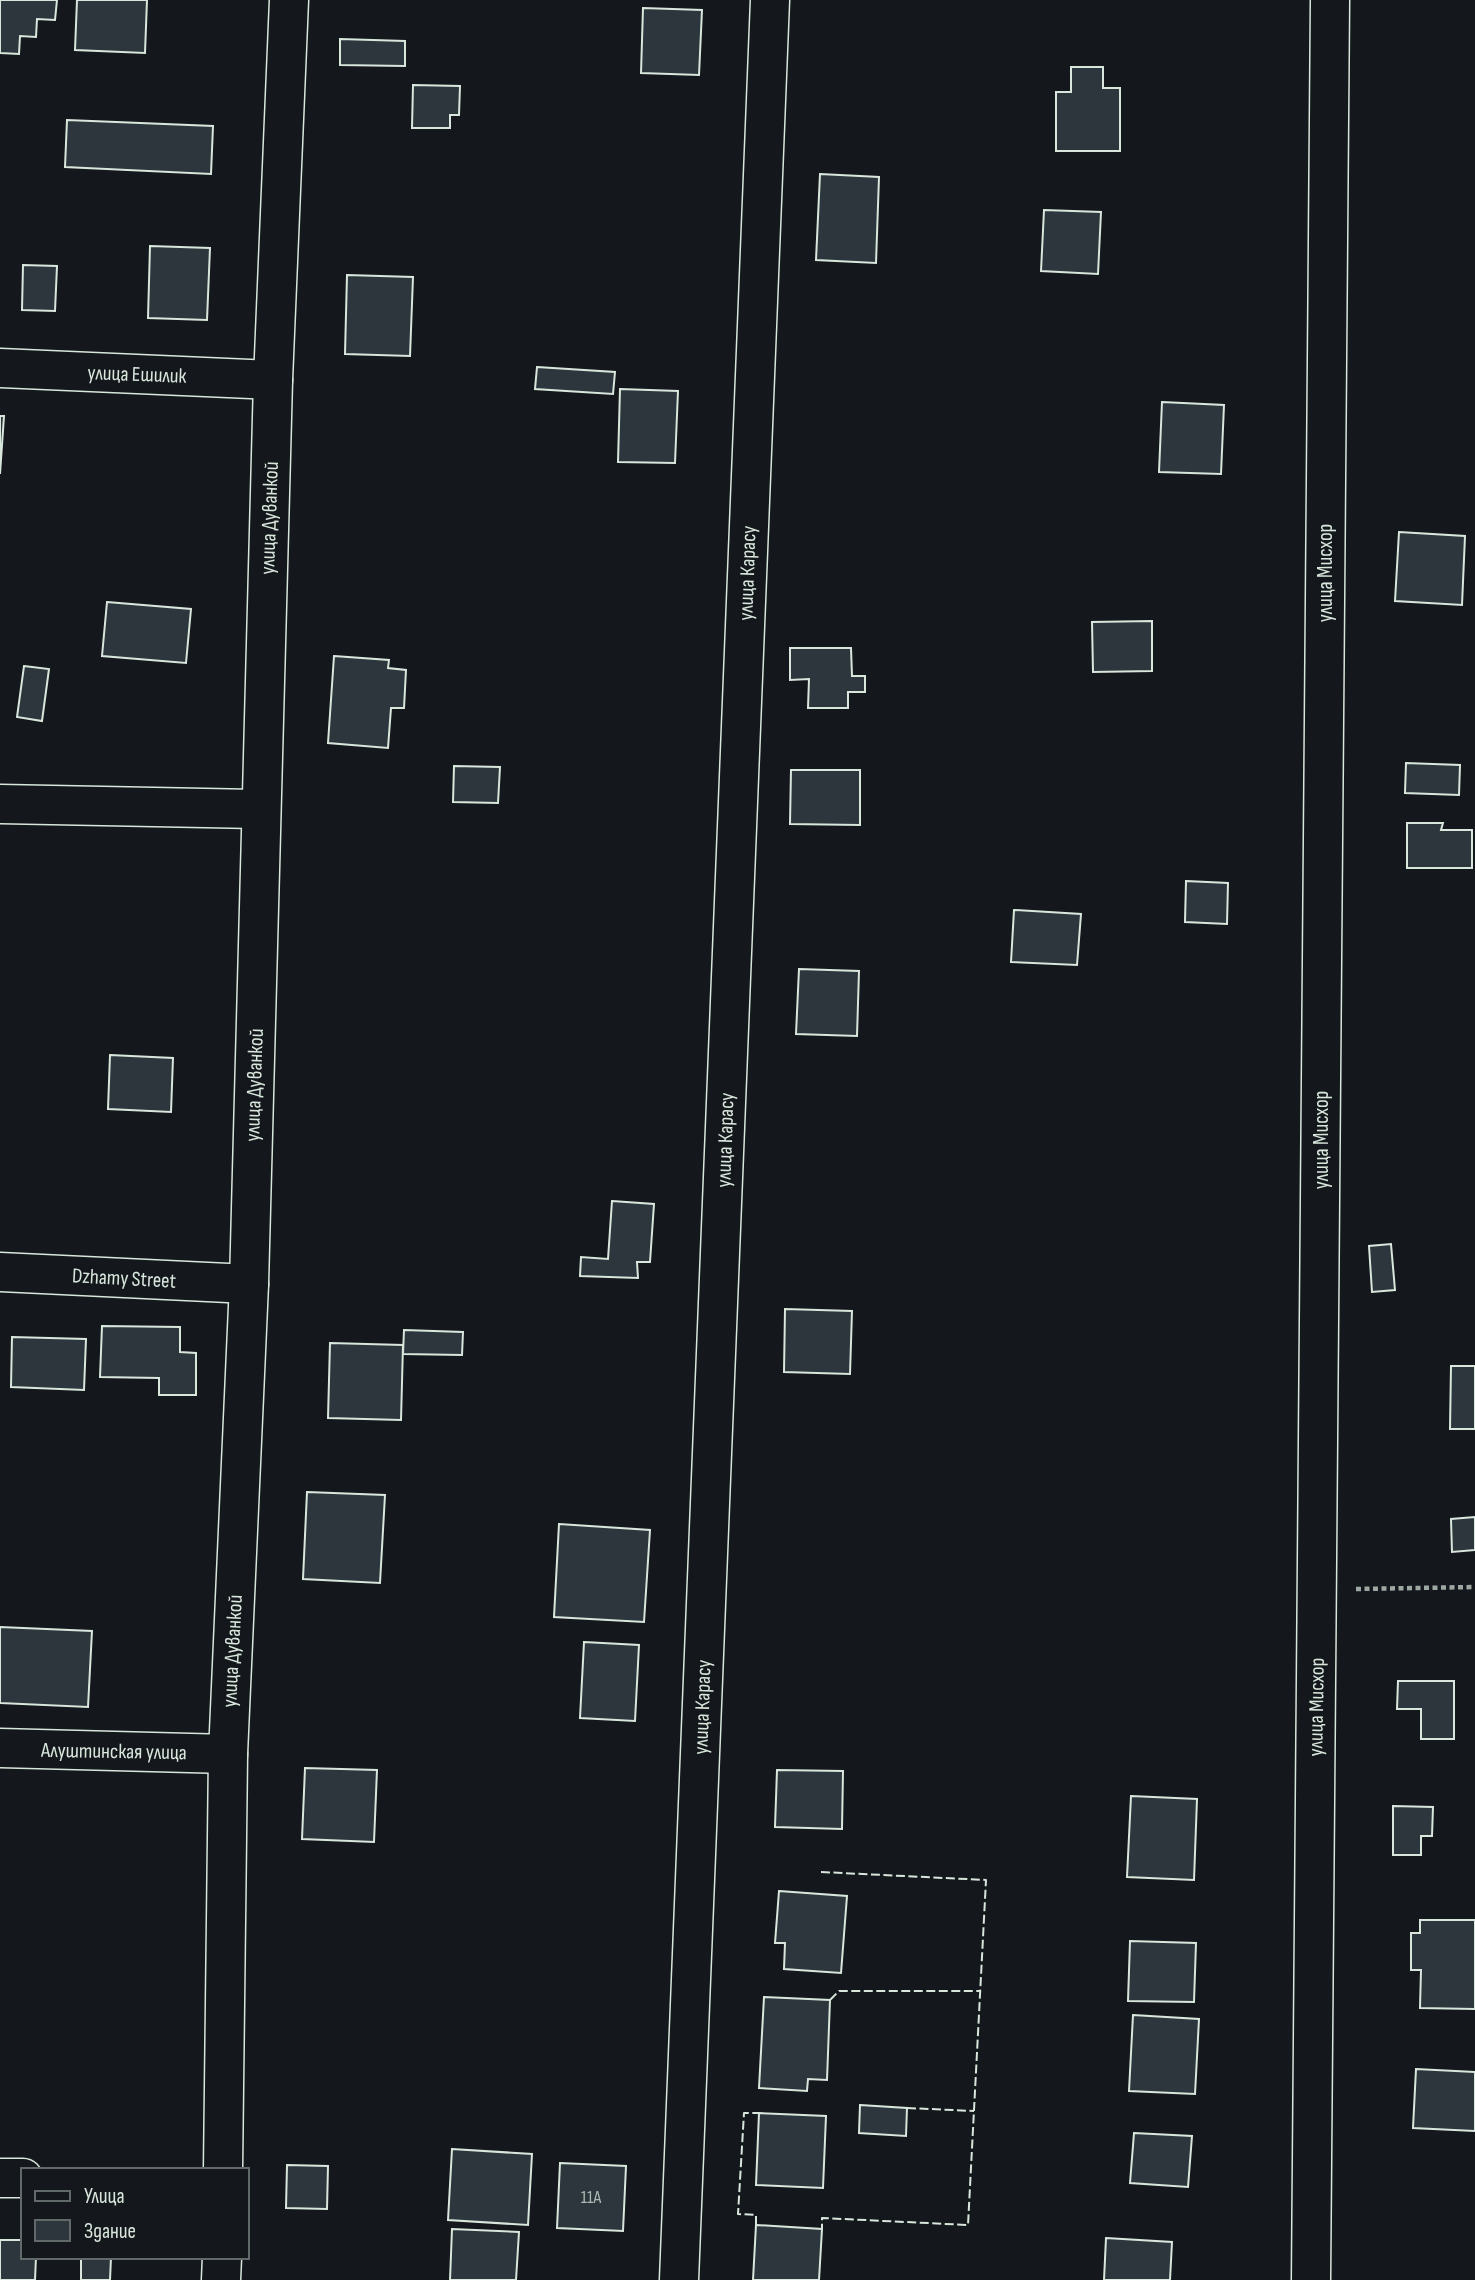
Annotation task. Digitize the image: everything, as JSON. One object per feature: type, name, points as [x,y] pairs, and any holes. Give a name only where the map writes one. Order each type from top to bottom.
[{"type":"street","name":"улица Дуванкой","points":[[223,2168],[228,1754],[249,1284],[273,380],[289,0]]},
{"type":"street","name":"улица Карасу","points":[[679,2280],[770,0]]},
{"type":"street","name":"улица Мисхор","points":[[1311,2280],[1330,0]]},
{"type":"street","name":"улица Ешилик","points":[[0,368],[273,380]]},
{"type":"street","points":[[0,804],[261,809]]},
{"type":"street","name":"Dzhamy Street","points":[[0,1272],[249,1284]]},
{"type":"street","name":"Алуштинская улица","points":[[0,1748],[228,1754]]},
{"type":"street","points":[[0,2178],[21,2178]]},
{"type":"street","points":[[221,2280],[222,2259]]},
{"type":"path","points":[[1317,1590],[1475,1587]]},
{"type":"building","points":[[0,0],[57,0],[55,20],[37,19],[36,37],[20,36],[19,54],[0,53]]},
{"type":"building","points":[[77,0],[147,0],[145,53],[75,50]]},
{"type":"building","points":[[643,8],[702,10],[699,75],[641,73]]},
{"type":"building","points":[[340,39],[405,41],[405,66],[340,65]]},
{"type":"building","points":[[1071,67],[1103,67],[1103,88],[1120,88],[1120,151],[1056,151],[1056,92],[1071,92]]},
{"type":"building","points":[[413,85],[460,86],[459,115],[450,115],[450,128],[412,128]]},
{"type":"building","points":[[67,120],[213,126],[211,174],[65,167]]},
{"type":"building","points":[[820,174],[879,177],[876,263],[816,260]]},
{"type":"building","points":[[1044,210],[1101,212],[1098,274],[1041,271]]},
{"type":"building","points":[[150,246],[210,248],[207,320],[148,318]]},
{"type":"building","points":[[23,265],[57,266],[55,311],[22,310]]},
{"type":"building","points":[[347,275],[413,277],[410,356],[345,354]]},
{"type":"building","points":[[537,367],[615,372],[613,394],[535,389]]},
{"type":"building","points":[[620,389],[678,391],[675,463],[618,462]]},
{"type":"building","points":[[1162,402],[1224,405],[1221,474],[1159,472]]},
{"type":"building","points":[[0,416],[4,416],[0,474]]},
{"type":"building","points":[[1399,532],[1465,536],[1462,605],[1395,601]]},
{"type":"building","points":[[107,602],[191,609],[186,663],[102,656]]},
{"type":"building","points":[[1152,621],[1152,671],[1093,672],[1092,622]]},
{"type":"building","points":[[790,648],[851,648],[852,676],[865,676],[865,692],[848,692],[848,708],[808,708],[809,679],[790,680]]},
{"type":"building","points":[[334,656],[389,660],[388,668],[406,670],[404,708],[391,708],[388,748],[328,743]]},
{"type":"building","points":[[24,666],[49,669],[42,721],[17,717]]},
{"type":"building","points":[[1406,763],[1460,765],[1459,795],[1405,793]]},
{"type":"building","points":[[454,766],[500,767],[498,803],[453,802]]},
{"type":"building","points":[[791,770],[860,770],[860,825],[790,824]]},
{"type":"building","points":[[1407,823],[1443,823],[1441,830],[1472,830],[1472,868],[1407,868]]},
{"type":"building","points":[[1186,881],[1228,883],[1227,924],[1185,922]]},
{"type":"building","points":[[1014,910],[1081,914],[1077,965],[1011,962]]},
{"type":"building","points":[[799,969],[859,971],[857,1036],[796,1034]]},
{"type":"building","points":[[110,1055],[173,1058],[171,1112],[108,1109]]},
{"type":"building","points":[[612,1201],[654,1204],[650,1262],[637,1262],[638,1278],[580,1276],[581,1257],[608,1259]]},
{"type":"building","points":[[1391,1244],[1395,1290],[1372,1292],[1369,1246]]},
{"type":"building","points":[[785,1309],[852,1311],[850,1374],[784,1372]]},
{"type":"building","points":[[102,1326],[180,1327],[180,1352],[196,1353],[196,1395],[159,1395],[159,1378],[100,1377]]},
{"type":"building","points":[[404,1330],[463,1332],[462,1355],[403,1354]]},
{"type":"building","points":[[12,1337],[86,1339],[84,1390],[11,1387]]},
{"type":"building","points":[[330,1343],[403,1345],[401,1420],[328,1418]]},
{"type":"building","points":[[1451,1366],[1475,1366],[1475,1429],[1450,1429]]},
{"type":"building","points":[[307,1492],[385,1495],[380,1583],[303,1579]]},
{"type":"building","points":[[1475,1517],[1475,1550],[1452,1552],[1451,1519]]},
{"type":"building","points":[[559,1524],[650,1530],[644,1622],[554,1617]]},
{"type":"building","points":[[0,1627],[92,1631],[88,1707],[0,1703]]},
{"type":"building","points":[[584,1642],[639,1645],[635,1721],[580,1718]]},
{"type":"building","points":[[1398,1681],[1454,1681],[1454,1739],[1421,1739],[1421,1709],[1397,1709]]},
{"type":"building","points":[[305,1768],[377,1770],[374,1842],[302,1839]]},
{"type":"building","points":[[777,1770],[843,1771],[842,1829],[775,1827]]},
{"type":"building","points":[[1131,1796],[1197,1799],[1194,1880],[1127,1877]]},
{"type":"building","points":[[1393,1806],[1433,1807],[1432,1836],[1421,1836],[1421,1855],[1393,1855]]},
{"type":"building","points":[[779,1891],[847,1896],[841,1973],[784,1969],[785,1943],[775,1943]]},
{"type":"building","points":[[1420,1920],[1475,1920],[1475,2009],[1420,2008],[1421,1970],[1411,1970],[1411,1933],[1420,1933]]},
{"type":"building","points":[[1130,1941],[1196,1943],[1194,2002],[1128,2001]]},
{"type":"building","points":[[764,1997],[830,2000],[827,2080],[808,2079],[807,2091],[759,2088]]},
{"type":"building","points":[[1133,2015],[1199,2019],[1195,2094],[1129,2091]]},
{"type":"building","points":[[1416,2069],[1475,2072],[1475,2131],[1413,2128]]},
{"type":"building","points":[[860,2105],[907,2108],[906,2136],[859,2133]]},
{"type":"building","points":[[759,2113],[826,2116],[823,2188],[756,2185]]},
{"type":"building","points":[[1134,2133],[1192,2136],[1188,2187],[1130,2183]]},
{"type":"building","points":[[452,2149],[532,2154],[528,2225],[448,2220]]},
{"type":"building","points":[[560,2163],[626,2166],[623,2231],[557,2228]]},
{"type":"building","points":[[287,2165],[328,2166],[327,2209],[286,2208]]},
{"type":"building","points":[[756,2225],[822,2229],[819,2280],[753,2280]]},
{"type":"building","points":[[452,2229],[519,2232],[516,2280],[450,2280]]},
{"type":"building","points":[[1106,2238],[1172,2242],[1170,2280],[1104,2280]]},
{"type":"building","points":[[0,2240],[21,2240],[21,2259],[36,2259],[35,2280],[0,2280]]},
{"type":"building","points":[[81,2259],[111,2259],[110,2280],[81,2280]]},
{"type":"fence","points":[[821,1872],[986,1880],[968,2225],[822,2218],[822,2229]]},
{"type":"fence","points":[[830,2000],[839,1991],[980,1991]]},
{"type":"fence","points":[[907,2108],[974,2111]]},
{"type":"fence","points":[[756,2225],[756,2215],[738,2214],[744,2113],[759,2113]]}]
